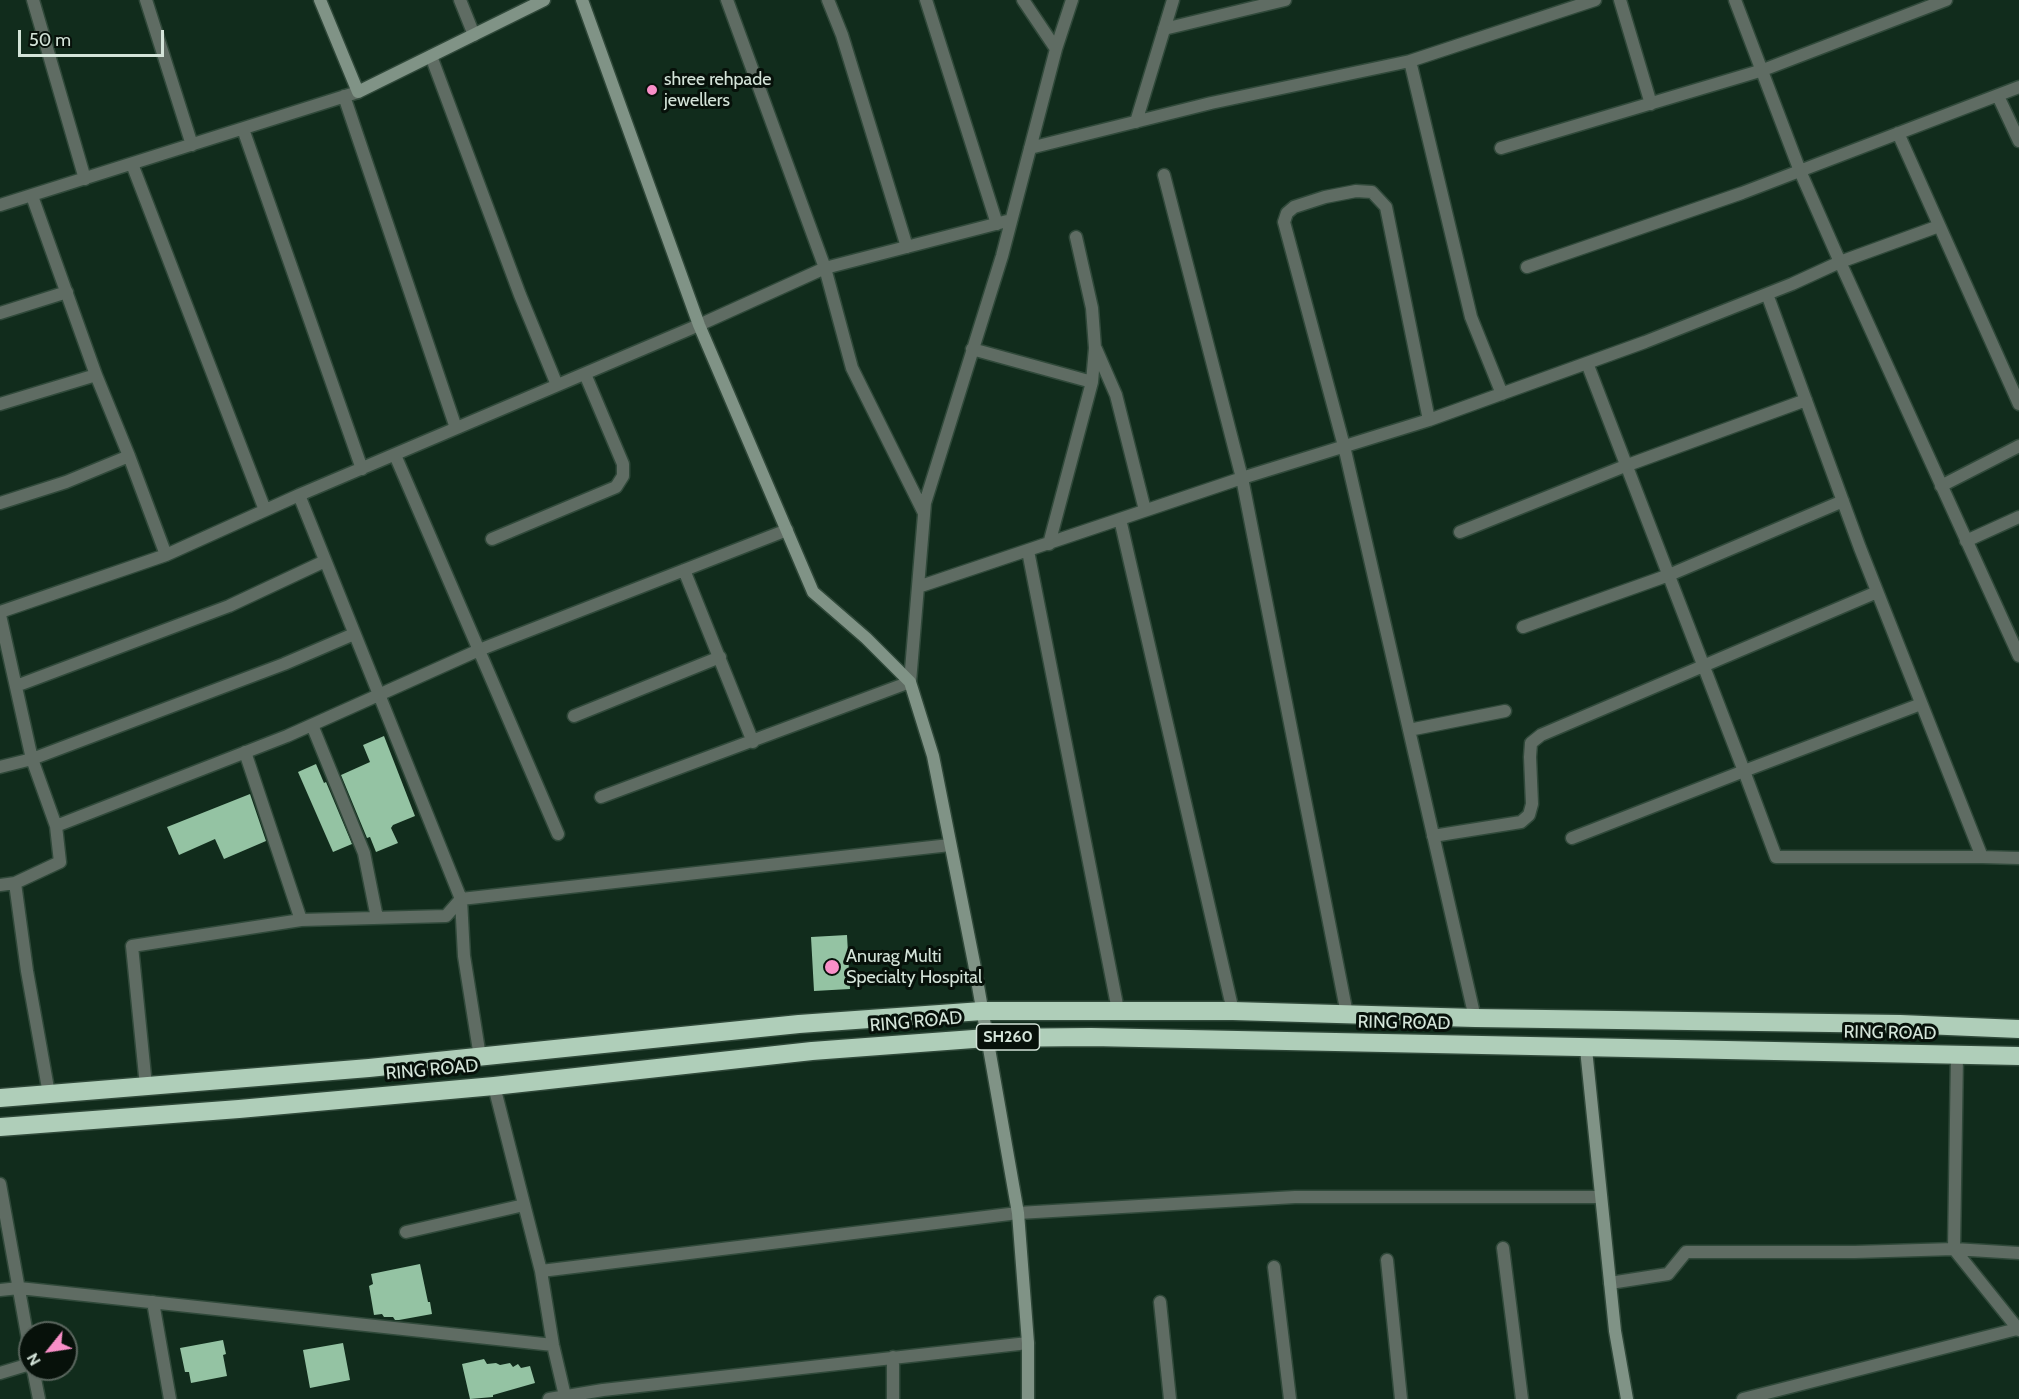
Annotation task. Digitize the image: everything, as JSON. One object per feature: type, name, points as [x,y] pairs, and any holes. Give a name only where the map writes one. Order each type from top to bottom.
[{"type":"highway","name":"RING ROAD","points":[[0,1098],[357,1069],[799,1024],[982,1011],[1233,1011],[1474,1018],[1900,1024],[2019,1029]]},
{"type":"highway","name":"RING ROAD","points":[[0,1127],[239,1109],[494,1086],[812,1052],[987,1038],[1091,1037],[1586,1049],[2019,1056]]},
{"type":"street","points":[[33,0],[85,179]]},
{"type":"street","points":[[146,0],[192,145]]},
{"type":"street","points":[[320,0],[358,92]]},
{"type":"street","points":[[460,0],[474,35]]},
{"type":"street","points":[[0,205],[358,92],[544,0]]},
{"type":"street","points":[[582,0],[699,325],[813,592],[866,638],[910,682]]},
{"type":"street","points":[[727,0],[825,268],[852,368],[924,514]]},
{"type":"street","points":[[828,0],[842,35],[907,247]]},
{"type":"street","points":[[926,0],[997,224]]},
{"type":"street","points":[[1023,0],[1056,49]]},
{"type":"street","points":[[1028,1399],[1028,1343],[1018,1212],[933,756],[910,682],[925,503],[1011,220],[1056,49],[1072,0]]},
{"type":"street","points":[[1136,122],[1173,0]]},
{"type":"street","points":[[1164,29],[1285,0]]},
{"type":"street","points":[[1030,148],[1212,103],[1410,61],[1594,0]]},
{"type":"street","points":[[1620,0],[1651,104]]},
{"type":"street","points":[[1735,0],[1800,171],[2019,656]]},
{"type":"street","points":[[1501,148],[1763,70],[1946,0]]},
{"type":"street","points":[[431,56],[520,295],[557,385]]},
{"type":"street","points":[[1410,61],[1471,317],[1502,394]]},
{"type":"street","points":[[1527,267],[1693,211],[2019,87]]},
{"type":"street","points":[[344,96],[456,428]]},
{"type":"street","points":[[1998,96],[2019,141]]},
{"type":"street","points":[[243,129],[362,469]]},
{"type":"street","points":[[1898,133],[2019,405]]},
{"type":"street","points":[[132,164],[265,510]]},
{"type":"street","points":[[1164,175],[1242,478],[1347,1014]]},
{"type":"street","points":[[1429,420],[1386,207],[1372,192],[1356,191],[1325,197],[1294,207],[1287,213],[1284,222],[1344,446],[1474,1018]]},
{"type":"street","points":[[32,196],[96,375],[166,555]]},
{"type":"street","points":[[0,885],[15,883],[60,862],[56,826],[32,759],[16,686],[4,646],[0,614],[166,555],[298,495],[699,325],[825,268],[1011,220]]},
{"type":"street","points":[[918,586],[1242,478],[1429,420],[1587,363],[1767,294],[1840,262],[1939,226]]},
{"type":"street","points":[[1049,544],[1092,382],[1095,348],[1092,308],[1076,237]]},
{"type":"street","points":[[0,313],[67,292]]},
{"type":"street","points":[[1767,294],[1877,592],[1982,857]]},
{"type":"street","points":[[1095,348],[1106,368],[1116,395],[1145,510]]},
{"type":"street","points":[[972,350],[1092,382]]},
{"type":"street","points":[[1587,363],[1776,857],[2019,858]]},
{"type":"street","points":[[492,538],[616,487],[622,476],[623,464],[585,374]]},
{"type":"street","points":[[0,405],[96,375]]},
{"type":"street","points":[[1460,532],[1625,466],[1806,400]]},
{"type":"street","points":[[1941,486],[2019,446]]},
{"type":"street","points":[[395,454],[558,834]]},
{"type":"street","points":[[0,503],[66,482],[129,456]]},
{"type":"street","points":[[298,495],[461,899],[464,956],[480,1057]]},
{"type":"street","points":[[1523,627],[1669,575],[1843,501]]},
{"type":"street","points":[[1966,541],[2019,517]]},
{"type":"street","points":[[1120,519],[1233,1011]]},
{"type":"street","points":[[56,826],[246,752],[479,650],[787,530]]},
{"type":"street","points":[[1028,551],[1118,1010]]},
{"type":"street","points":[[16,686],[229,606],[325,561]]},
{"type":"street","points":[[684,570],[753,742]]},
{"type":"street","points":[[1433,836],[1521,822],[1529,814],[1532,804],[1531,743],[1541,735],[1877,592]]},
{"type":"street","points":[[0,766],[32,759],[284,664],[354,634]]},
{"type":"street","points":[[574,716],[720,657]]},
{"type":"street","points":[[601,797],[910,682]]},
{"type":"street","points":[[1572,838],[1921,704]]},
{"type":"street","points":[[1409,730],[1505,711]]},
{"type":"street","points":[[312,724],[364,853],[377,918]]},
{"type":"street","points":[[246,752],[301,920]]},
{"type":"street","points":[[146,1086],[132,946],[301,920],[446,916],[461,899],[950,845]]},
{"type":"street","points":[[15,883],[27,971],[49,1094]]},
{"type":"street","points":[[1586,1049],[1615,1330],[1627,1399]]},
{"type":"street","points":[[1743,1399],[2018,1329],[1954,1249],[1957,1055]]},
{"type":"street","points":[[494,1086],[541,1271],[553,1345],[565,1396]]},
{"type":"street","points":[[0,1184],[25,1321]]},
{"type":"street","points":[[541,1271],[1018,1212],[1295,1197],[1601,1197]]},
{"type":"street","points":[[406,1232],[524,1205]]},
{"type":"street","points":[[1503,1248],[1522,1399]]},
{"type":"street","points":[[1610,1283],[1668,1274],[1686,1252],[1855,1252],[1954,1249],[2019,1253]]},
{"type":"street","points":[[1387,1260],[1401,1399]]},
{"type":"street","points":[[1274,1268],[1290,1399]]},
{"type":"street","points":[[0,1290],[19,1288],[553,1345]]},
{"type":"street","points":[[153,1302],[170,1399]]},
{"type":"street","points":[[1160,1302],[1170,1399]]},
{"type":"street","points":[[549,1399],[603,1390],[1028,1343]]},
{"type":"street","points":[[892,1399],[893,1357]]},
{"type":"street","points":[[0,1373],[18,1368]]},
{"type":"street","points":[[35,1381],[39,1399]]},
{"type":"building","points":[[384,736],[415,816],[391,828],[398,843],[376,852],[370,837],[367,838],[341,775],[370,762],[363,745]]},
{"type":"building","points":[[316,764],[352,844],[333,852],[298,772]]},
{"type":"building","points":[[250,794],[266,841],[224,859],[215,839],[179,855],[167,827]]},
{"type":"building","points":[[847,935],[850,989],[814,991],[811,937]]},
{"type":"building","points":[[420,1264],[432,1314],[399,1320],[384,1317],[382,1314],[374,1315],[369,1286],[373,1284],[371,1274]]},
{"type":"building","points":[[223,1340],[227,1376],[191,1383],[189,1372],[185,1372],[180,1348]]},
{"type":"building","points":[[343,1343],[350,1380],[310,1388],[303,1350]]},
{"type":"building","points":[[484,1359],[487,1364],[510,1363],[513,1367],[518,1364],[521,1368],[530,1366],[535,1383],[493,1395],[493,1397],[470,1399],[462,1364]]},
{"type":"place","name":"shree rehpade jewellers","points":[[652,90]]},
{"type":"place","name":"Anurag Multi Specialty Hospital","points":[[832,967]]}]
